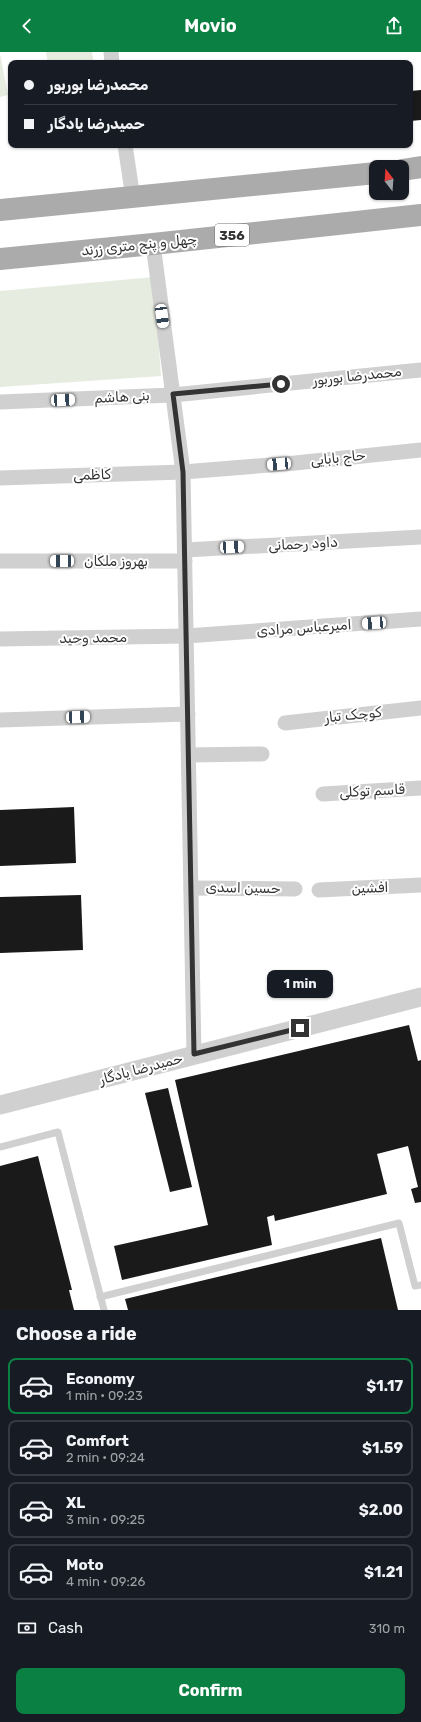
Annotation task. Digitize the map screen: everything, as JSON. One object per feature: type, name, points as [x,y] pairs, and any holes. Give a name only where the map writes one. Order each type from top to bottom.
[{"type":"main road","points":[[409,169],[421,167]]},
{"type":"main road","points":[[0,210],[369,174]]},
{"type":"main road","name":"چهل و پنج متری زرند","points":[[0,259],[421,215]]},
{"type":"street","points":[[125,148],[133,198]]},
{"type":"street","points":[[153,244],[183,472],[194,1054]]},
{"type":"street","name":"محمدرضا بوربور","points":[[173,394],[421,370]]},
{"type":"street","name":"بنی هاشم","points":[[0,402],[173,394]]},
{"type":"street","name":"حاج بابایی","points":[[183,472],[295,463],[421,450]]},
{"type":"street","name":"کاظمی","points":[[0,478],[183,472]]},
{"type":"street","name":"داود رحمانی","points":[[185,555],[421,538]]},
{"type":"street","name":"بهروز ملکان","points":[[0,562],[185,555]]},
{"type":"street","name":"امیرعباس مرادی","points":[[186,636],[421,619]]},
{"type":"street","name":"محمد وحید","points":[[0,639],[186,636]]},
{"type":"street","name":"کوچک تبار","points":[[285,723],[421,708]]},
{"type":"street","points":[[0,720],[188,714]]},
{"type":"street","points":[[189,756],[262,754]]},
{"type":"street","name":"قاسم توکلی","points":[[323,794],[421,788]]},
{"type":"street","name":"افشین","points":[[319,890],[421,885]]},
{"type":"street","name":"حسین اسدی","points":[[191,888],[295,889]]},
{"type":"street","name":"حمیدرضا یادگار","points":[[0,1105],[421,997]]},
{"type":"lane","points":[[0,1147],[58,1132],[104,1310]]},
{"type":"lane","points":[[100,1297],[399,1223],[415,1286],[421,1285]]},
{"type":"shaded area","points":[[46,52],[92,52],[93,60],[47,60]]},
{"type":"shaded area","points":[[0,54],[8,95],[0,97]]},
{"type":"shaded area","points":[[154,277],[161,376],[0,387],[0,291]]},
{"type":"building","points":[[421,90],[421,120],[413,121],[413,91]]},
{"type":"building","points":[[74,807],[76,863],[0,866],[0,810]]},
{"type":"building","points":[[81,895],[83,950],[0,953],[0,897]]},
{"type":"building","points":[[409,1025],[418,1061],[421,1060],[421,1202],[415,1203],[411,1189],[418,1187],[408,1146],[377,1154],[387,1194],[275,1221],[274,1215],[267,1217],[272,1245],[122,1280],[114,1246],[208,1225],[175,1080]]},
{"type":"building","points":[[168,1088],[192,1187],[170,1192],[145,1093]]},
{"type":"building","points":[[38,1156],[72,1290],[69,1290],[74,1310],[0,1310],[0,1166]]},
{"type":"building","points":[[381,1238],[398,1310],[128,1310],[125,1299]]},
{"type":"route","points":[[281,384],[173,394],[183,472],[194,1054],[300,1028]]}]
